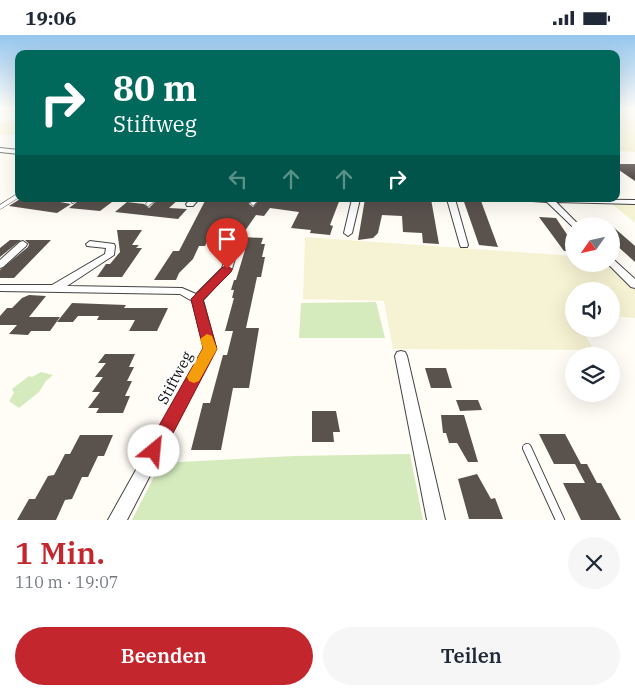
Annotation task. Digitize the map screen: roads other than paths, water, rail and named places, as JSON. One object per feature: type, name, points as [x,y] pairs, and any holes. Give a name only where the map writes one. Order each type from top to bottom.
[{"type":"street","points":[[0,150],[15,152]]},
{"type":"street","points":[[348,233],[355,202]]},
{"type":"street","points":[[452,202],[464,245]]},
{"type":"street","points":[[551,202],[567,217]]},
{"type":"street","points":[[620,202],[635,202]]},
{"type":"street","points":[[0,288],[182,291],[197,299],[227,269],[236,240]]},
{"type":"street","points":[[54,290],[109,255],[111,246],[90,243]]},
{"type":"street","points":[[0,265],[23,244]]},
{"type":"street","points":[[620,271],[635,285]]},
{"type":"street","name":"Stiftweg","points":[[117,520],[210,349],[197,299]]},
{"type":"street","points":[[401,356],[436,520]]},
{"type":"lane","points":[[0,207],[15,196]]},
{"type":"lane","points":[[527,447],[560,520]]}]
